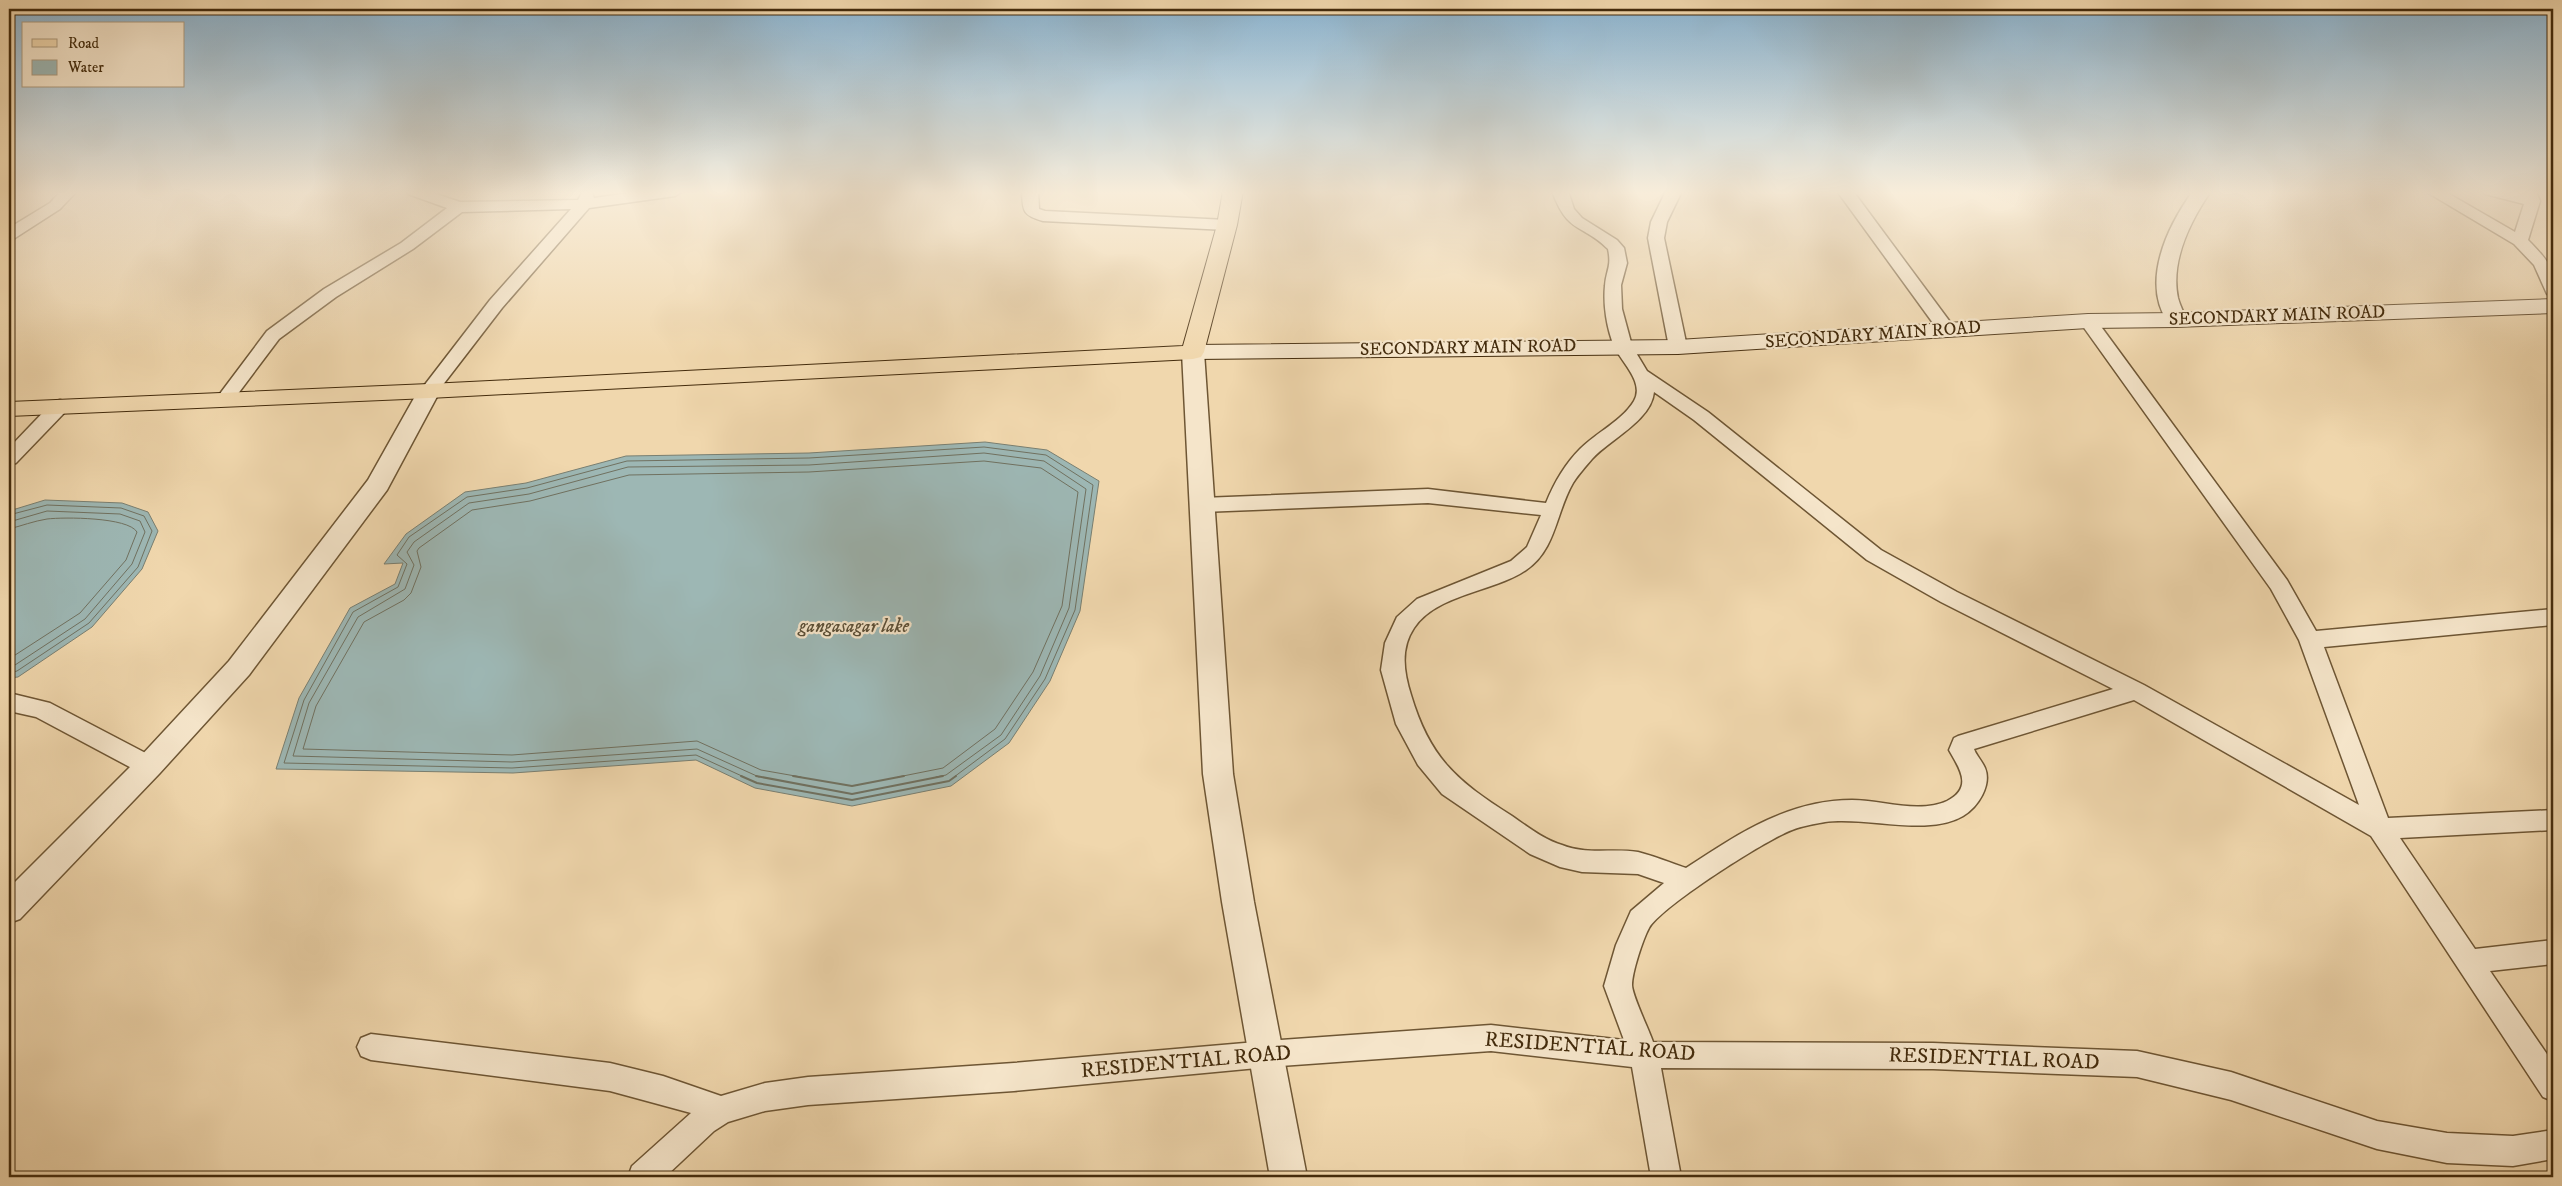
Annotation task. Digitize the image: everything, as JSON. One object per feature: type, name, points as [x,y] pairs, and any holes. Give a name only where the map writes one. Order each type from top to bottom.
[{"type":"main road","points":[[9,409],[429,391],[1192,352],[1221,246]]},
{"type":"main road","name":"SECONDARY MAIN ROAD","points":[[1192,352],[1623,346],[1678,347],[2088,321],[2176,320],[2553,306]]},
{"type":"street","points":[[225,399],[273,336],[330,293],[406,246]]},
{"type":"street","points":[[9,909],[149,766],[239,668],[372,492],[429,391],[496,304],[545,246]]},
{"type":"street","points":[[1614,246],[1618,263],[1613,285],[1614,309],[1623,346],[1646,385],[1644,400],[1622,425],[1587,453],[1564,482],[1535,551],[1518,566],[1425,604],[1405,623],[1396,643],[1392,670],[1408,724],[1426,758],[1450,787],[1539,847],[1560,856],[1582,860],[1638,863],[1689,880]]},
{"type":"street","points":[[1658,246],[1678,347]]},
{"type":"street","points":[[1886,246],[1947,330]]},
{"type":"street","points":[[2174,246],[2166,281],[2167,296],[2176,320]]},
{"type":"street","points":[[2525,246],[2541,264],[2553,290]]},
{"type":"street","points":[[2088,321],[2146,398],[2280,585],[2310,640],[2380,828],[2471,961],[2553,1087]]},
{"type":"street","points":[[1192,352],[1218,774],[1238,902],[1268,1054],[1289,1177]]},
{"type":"street","points":[[1641,375],[1701,416],[1874,555],[1948,597],[2136,691],[2380,828],[2553,820]]},
{"type":"street","points":[[9,458],[60,406]]},
{"type":"street","points":[[1202,505],[1428,496],[1553,510]]},
{"type":"street","points":[[2310,640],[2553,617]]},
{"type":"street","points":[[1666,1177],[1644,1055],[1618,986],[1628,945],[1640,920],[1664,896],[1754,837],[1787,820],[1825,812],[1853,810],[1925,816],[1954,809],[1965,800],[1975,779],[1974,770],[1961,750],[1962,745],[1966,742],[2136,691]]},
{"type":"street","points":[[9,702],[42,709],[149,766]]},
{"type":"street","points":[[2471,961],[2553,952]]},
{"type":"street","name":"RESIDENTIAL ROAD","points":[[643,1177],[683,1139],[721,1110],[765,1097],[808,1091],[1014,1077],[1268,1054],[1491,1038],[1644,1055],[1933,1056],[2137,1064],[2231,1086],[2376,1135],[2447,1148],[2513,1150],[2553,1145]]},
{"type":"street","points":[[371,1047],[610,1077],[663,1090],[721,1110]]},
{"type":"water","name":"gangasagar lake","points":[[985,442],[1047,450],[1099,481],[1080,611],[1050,681],[1009,743],[951,786],[852,806],[755,788],[696,760],[513,773],[276,769],[299,698],[350,608],[395,584],[403,563],[384,564],[406,534],[465,492],[526,483],[626,456],[809,453]]},
{"type":"water","points":[[45,500],[122,503],[148,512],[158,531],[142,569],[92,627],[18,677],[9,678],[9,511]]}]
